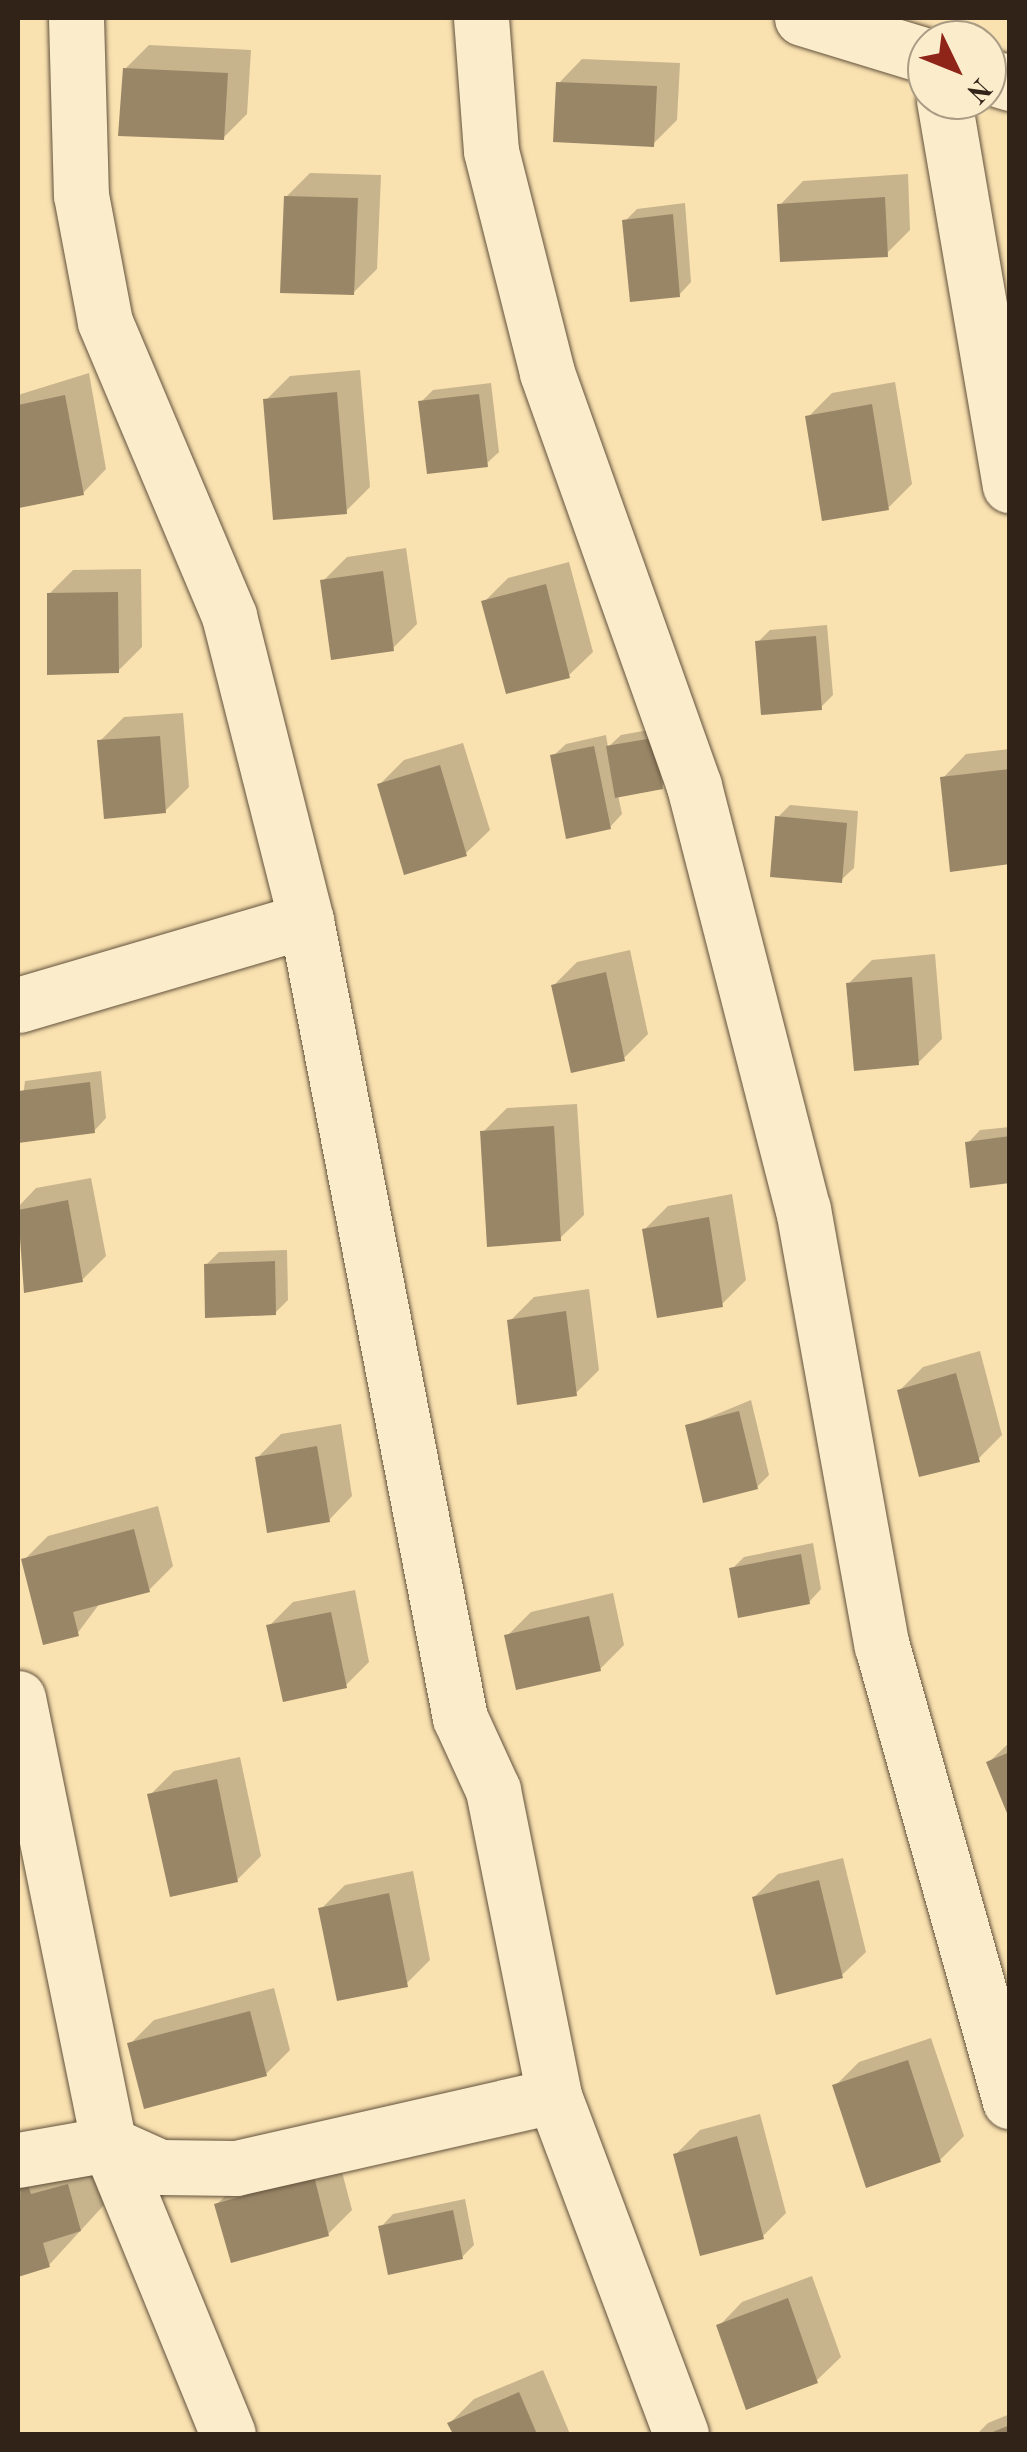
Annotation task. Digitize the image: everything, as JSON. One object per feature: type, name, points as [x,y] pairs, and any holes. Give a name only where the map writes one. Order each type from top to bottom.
[{"type":"street","points":[[76,18],[80,195],[106,322],[230,616],[306,920],[460,1718],[493,1790],[554,2096],[680,2434]]},
{"type":"street","points":[[481,18],[492,151],[547,374],[694,786],[803,1208],[882,1646],[1010,2100]]},
{"type":"street","points":[[802,18],[907,50]]},
{"type":"street","points":[[947,120],[1010,485]]},
{"type":"street","points":[[18,1005],[306,920]]},
{"type":"street","points":[[18,1698],[110,2144],[228,2434]]},
{"type":"street","points":[[18,2160],[110,2144],[160,2167],[236,2168],[554,2096]]},
{"type":"building","points":[[123,68],[228,73],[224,140],[118,136]]},
{"type":"building","points":[[556,82],[657,86],[654,147],[553,142]]},
{"type":"building","points":[[284,196],[358,198],[354,295],[280,293]]},
{"type":"building","points":[[885,197],[888,257],[780,262],[777,204]]},
{"type":"building","points":[[673,214],[680,297],[630,302],[622,220]]},
{"type":"building","points":[[337,392],[347,514],[273,520],[263,399]]},
{"type":"building","points":[[479,394],[488,467],[427,474],[418,401]]},
{"type":"building","points":[[65,395],[84,495],[19,508],[18,405]]},
{"type":"building","points":[[872,404],[889,510],[822,521],[805,416]]},
{"type":"building","points":[[383,571],[394,651],[331,660],[320,580]]},
{"type":"building","points":[[546,584],[570,678],[506,694],[481,601]]},
{"type":"building","points":[[118,592],[119,673],[47,675],[47,593]]},
{"type":"building","points":[[816,636],[822,710],[761,715],[755,641]]},
{"type":"building","points":[[160,736],[166,813],[104,819],[97,740]]},
{"type":"building","points":[[653,738],[663,789],[615,798],[606,746]]},
{"type":"building","points":[[594,746],[611,829],[566,839],[550,755]]},
{"type":"building","points":[[440,765],[467,856],[404,875],[377,784]]},
{"type":"building","points":[[1010,769],[1010,864],[950,872],[940,777]]},
{"type":"building","points":[[775,816],[847,823],[842,883],[770,877]]},
{"type":"building","points":[[606,972],[625,1061],[571,1073],[551,985]]},
{"type":"building","points":[[912,977],[919,1065],[854,1071],[846,983]]},
{"type":"building","points":[[90,1082],[95,1133],[18,1143],[18,1091]]},
{"type":"building","points":[[554,1126],[561,1241],[487,1247],[480,1131]]},
{"type":"building","points":[[1010,1136],[1010,1183],[970,1188],[965,1142]]},
{"type":"building","points":[[68,1200],[83,1282],[24,1293],[18,1210]]},
{"type":"building","points":[[709,1217],[723,1307],[657,1318],[642,1229]]},
{"type":"building","points":[[275,1261],[276,1315],[205,1318],[204,1264]]},
{"type":"building","points":[[566,1311],[577,1396],[517,1405],[507,1320]]},
{"type":"building","points":[[956,1373],[980,1462],[919,1477],[897,1390]]},
{"type":"building","points":[[739,1411],[758,1489],[703,1503],[685,1425]]},
{"type":"building","points":[[317,1446],[330,1522],[267,1533],[255,1457]]},
{"type":"building","points":[[134,1529],[150,1592],[73,1612],[79,1636],[43,1645],[21,1559]]},
{"type":"building","points":[[801,1554],[810,1604],[738,1618],[729,1568]]},
{"type":"building","points":[[331,1612],[347,1688],[283,1702],[266,1625]]},
{"type":"building","points":[[589,1616],[601,1671],[516,1690],[504,1635]]},
{"type":"building","points":[[1010,1752],[1010,1818],[1009,1818],[986,1762]]},
{"type":"building","points":[[217,1779],[238,1882],[170,1897],[147,1794]]},
{"type":"building","points":[[819,1880],[843,1978],[776,1995],[752,1897]]},
{"type":"building","points":[[389,1893],[408,1987],[337,2001],[318,1908]]},
{"type":"building","points":[[250,2011],[267,2076],[144,2109],[127,2043]]},
{"type":"building","points":[[908,2060],[941,2162],[866,2188],[832,2085]]},
{"type":"building","points":[[737,2136],[764,2239],[700,2256],[673,2154]]},
{"type":"building","points":[[21,2165],[31,2194],[68,2184],[81,2231],[43,2243],[50,2267],[18,2277]]},
{"type":"building","points":[[314,2176],[329,2236],[231,2263],[214,2204]]},
{"type":"building","points":[[453,2210],[463,2259],[388,2275],[378,2226]]},
{"type":"building","points":[[788,2298],[818,2383],[746,2410],[716,2325]]},
{"type":"building","points":[[519,2392],[537,2434],[453,2434],[447,2423]]},
{"type":"building","points":[[1010,2425],[1010,2434],[988,2434]]}]
